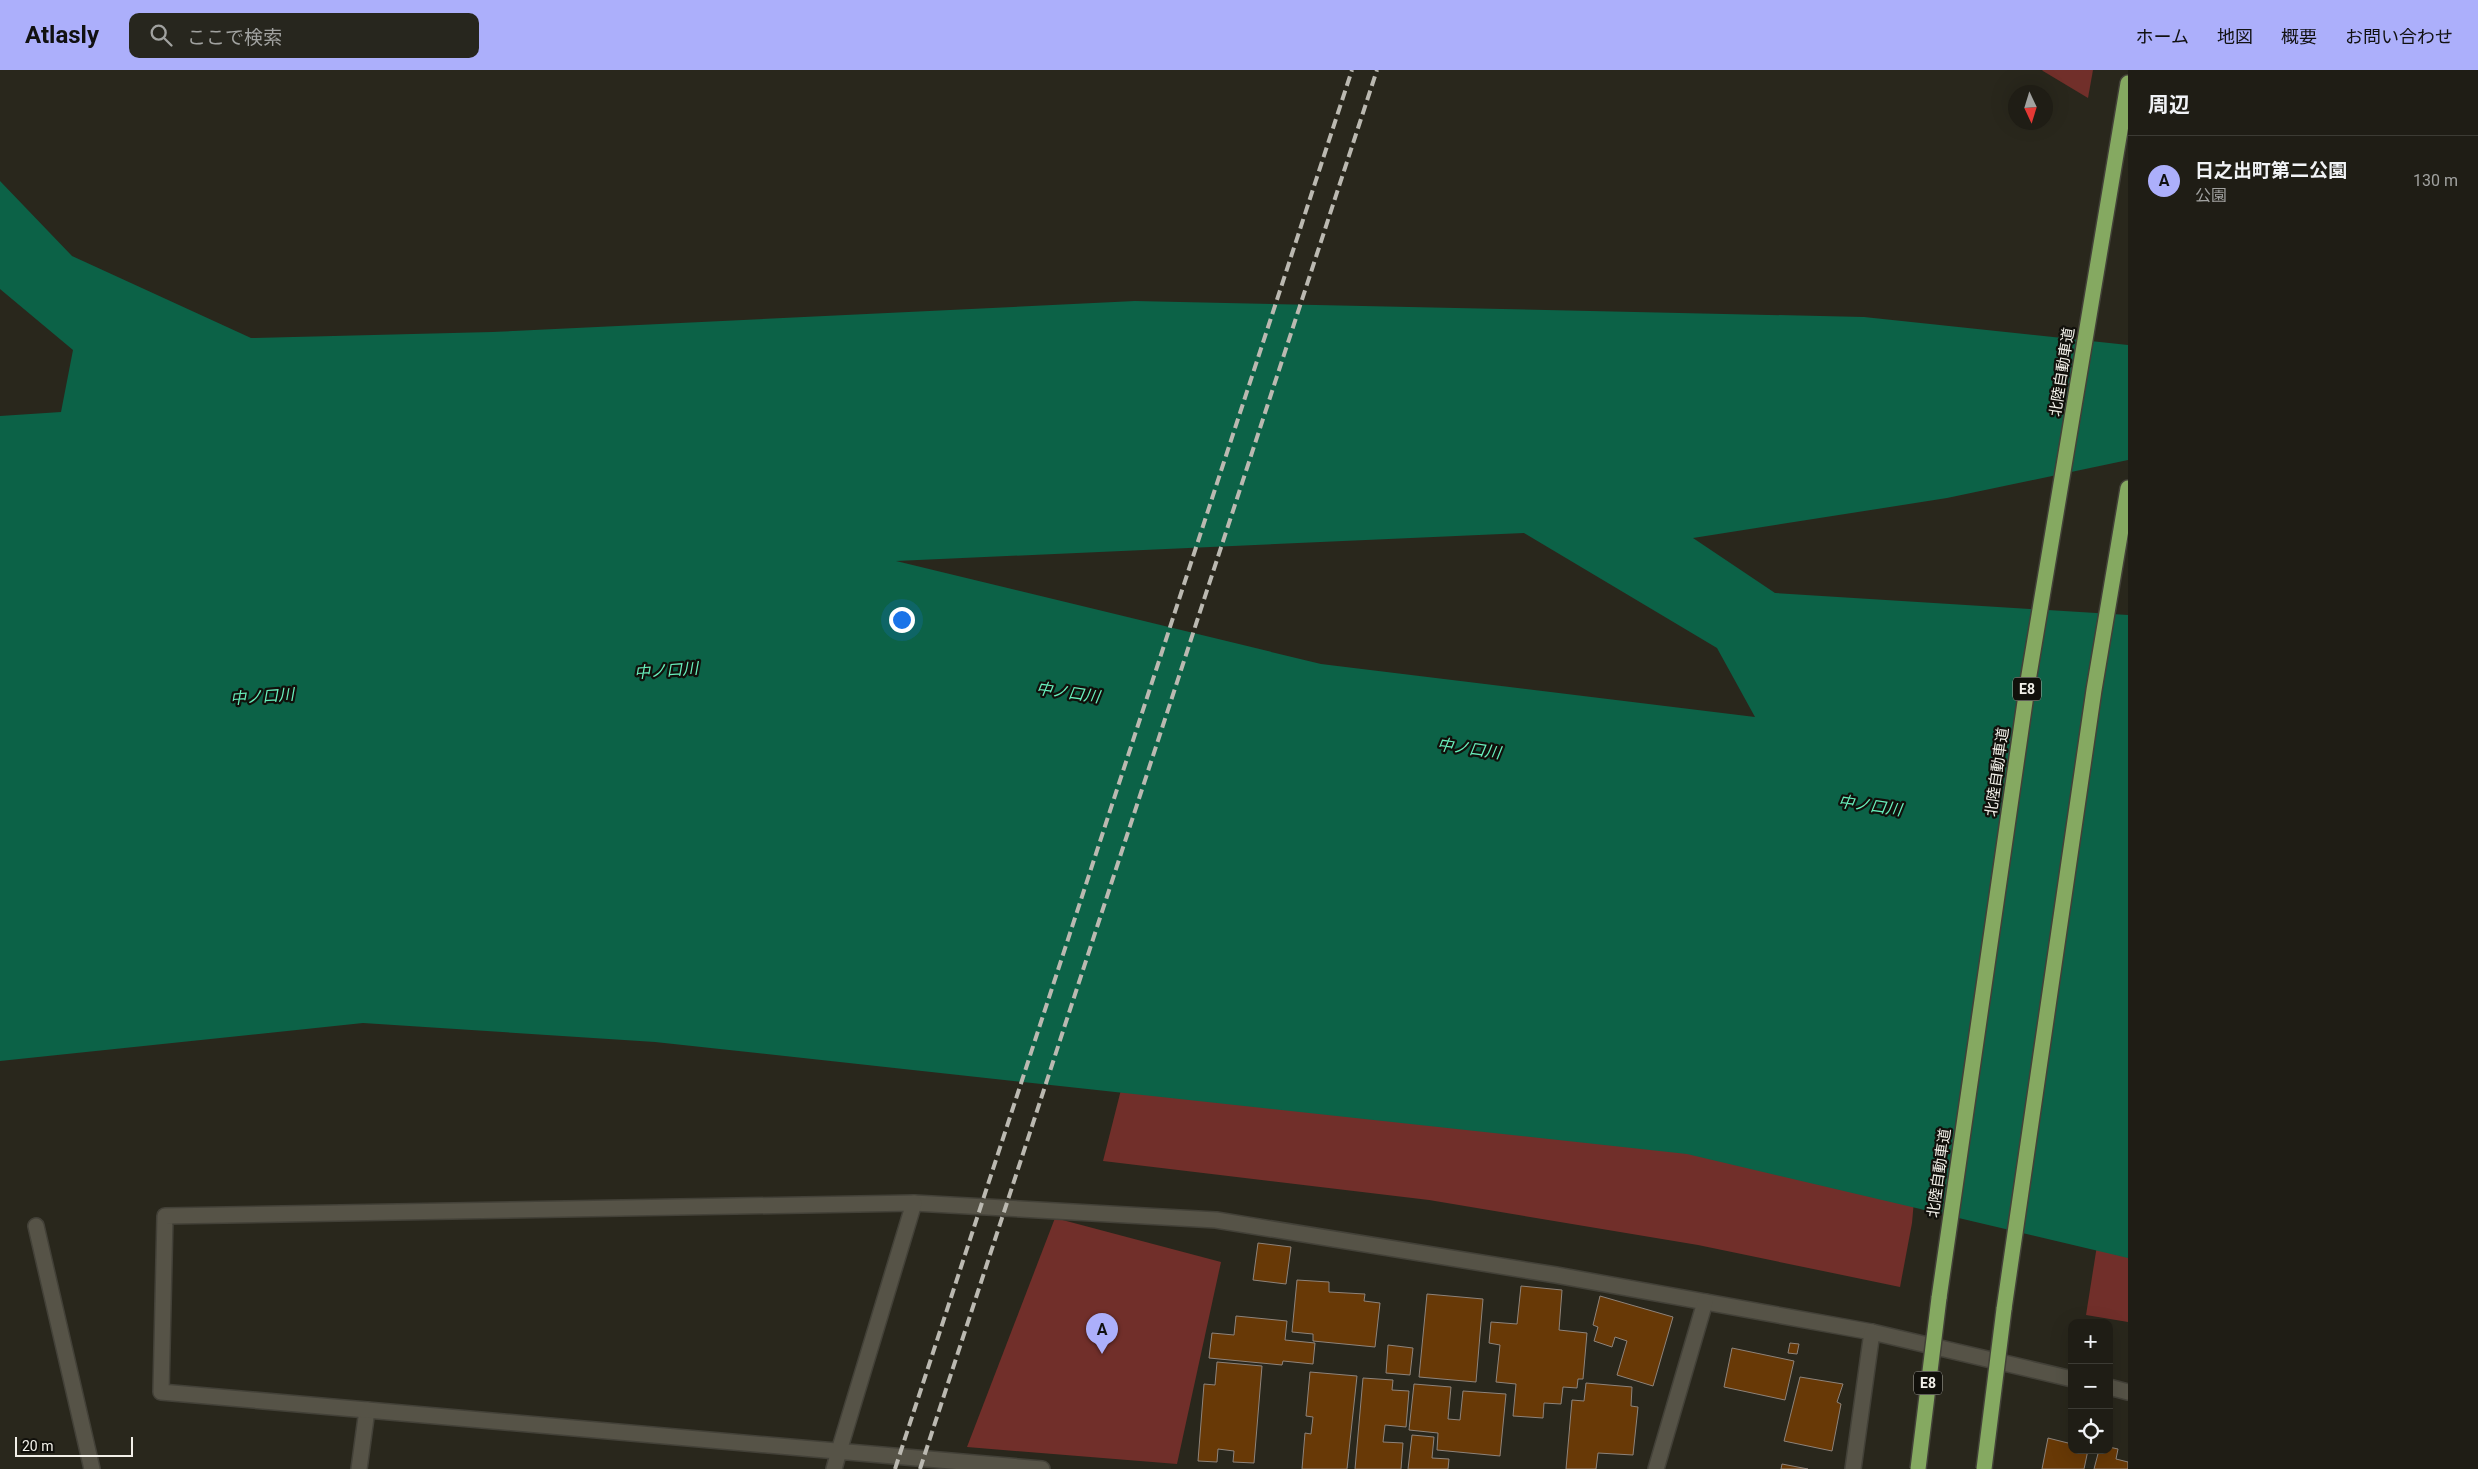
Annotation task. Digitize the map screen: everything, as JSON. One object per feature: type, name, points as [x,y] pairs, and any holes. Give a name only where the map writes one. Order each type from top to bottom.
[{"type":"highway","name":"北陸自動車道","points":[[1918,1469],[1939,1298],[2028,681],[2128,82]]},
{"type":"highway","points":[[1984,1469],[2004,1309],[2094,690],[2128,488]]},
{"type":"street","points":[[834,1469],[914,1203]]},
{"type":"street","points":[[1042,1469],[161,1392],[165,1216],[914,1203],[1216,1220],[1556,1274],[1872,1332],[2068,1378]]},
{"type":"street","points":[[36,1226],[92,1469]]},
{"type":"street","points":[[1656,1469],[1705,1302]]},
{"type":"street","points":[[1853,1469],[1872,1332]]},
{"type":"street","points":[[2113,1389],[2128,1392]]},
{"type":"street","points":[[359,1469],[367,1410]]},
{"type":"shaded area","points":[[2093,70],[2088,98],[2043,71]]},
{"type":"shaded area","points":[[1127,1066],[1916,1178],[1912,1223],[1900,1287],[1698,1245],[1429,1200],[1103,1161]]},
{"type":"shaded area","points":[[2102,1214],[2128,1220],[2128,1322],[2086,1315]]},
{"type":"shaded area","points":[[1055,1218],[1221,1262],[1177,1464],[967,1447]]},
{"type":"water","name":"中ノ口川","points":[[0,181],[72,256],[251,338],[492,332],[1135,301],[1864,317],[2128,345],[2128,460],[1947,498],[1693,538],[1775,593],[2128,615],[2128,1258],[1687,1154],[655,1042],[363,1023],[0,1061],[0,416],[61,412],[73,350],[0,289]],"holes":[[[1524,533],[1717,648],[1755,717],[1321,664],[896,561]]]},
{"type":"building","points":[[1258,1243],[1291,1247],[1286,1284],[1253,1280]]},
{"type":"building","points":[[1297,1280],[1329,1282],[1329,1292],[1365,1294],[1364,1301],[1380,1303],[1375,1347],[1313,1341],[1313,1334],[1292,1332]]},
{"type":"building","points":[[1521,1286],[1562,1290],[1559,1330],[1587,1333],[1583,1379],[1578,1379],[1577,1388],[1563,1387],[1561,1404],[1544,1403],[1543,1418],[1513,1416],[1516,1384],[1496,1382],[1500,1345],[1489,1343],[1491,1322],[1517,1324]]},
{"type":"building","points":[[1427,1294],[1483,1299],[1476,1382],[1419,1377]]},
{"type":"building","points":[[1600,1296],[1673,1317],[1653,1386],[1617,1375],[1627,1341],[1615,1337],[1612,1347],[1594,1341],[1598,1327],[1593,1325]]},
{"type":"building","points":[[1236,1316],[1287,1321],[1285,1340],[1315,1343],[1313,1364],[1283,1361],[1282,1365],[1209,1358],[1212,1333],[1234,1335]]},
{"type":"building","points":[[1790,1343],[1799,1344],[1797,1354],[1788,1353]]},
{"type":"building","points":[[1388,1345],[1413,1348],[1410,1375],[1386,1373]]},
{"type":"building","points":[[1732,1348],[1794,1361],[1785,1400],[1724,1387]]},
{"type":"building","points":[[1217,1362],[1262,1366],[1254,1463],[1233,1462],[1234,1451],[1218,1449],[1217,1462],[1198,1461],[1204,1384],[1215,1385]]},
{"type":"building","points":[[1310,1372],[1357,1376],[1347,1469],[1302,1469],[1305,1433],[1311,1434],[1313,1417],[1306,1416]]},
{"type":"building","points":[[1800,1377],[1843,1384],[1837,1402],[1841,1404],[1832,1451],[1784,1441]]},
{"type":"building","points":[[1363,1378],[1393,1380],[1392,1390],[1409,1391],[1406,1427],[1385,1425],[1383,1442],[1403,1443],[1401,1469],[1355,1469]]},
{"type":"building","points":[[1586,1383],[1632,1387],[1631,1406],[1638,1407],[1633,1455],[1598,1453],[1596,1469],[1566,1469],[1572,1400],[1584,1401]]},
{"type":"building","points":[[1414,1384],[1451,1387],[1448,1419],[1460,1420],[1463,1391],[1506,1394],[1500,1456],[1437,1450],[1438,1433],[1409,1430]]},
{"type":"building","points":[[1412,1435],[1434,1437],[1432,1458],[1449,1459],[1448,1469],[1408,1469]]},
{"type":"building","points":[[2048,1438],[2068,1443],[2068,1454],[2087,1454],[2084,1469],[2042,1469]]},
{"type":"building","points":[[2113,1448],[2118,1449],[2116,1459],[2128,1462],[2128,1469],[2094,1469],[2098,1454],[2113,1454]]},
{"type":"building","points":[[1782,1464],[1808,1469],[1781,1469]]},
{"type":"railway","points":[[895,1469],[1352,70]]},
{"type":"railway","points":[[920,1469],[1377,70]]},
{"type":"place","name":"日之出町第二公園","points":[[1102,1354]]}]
